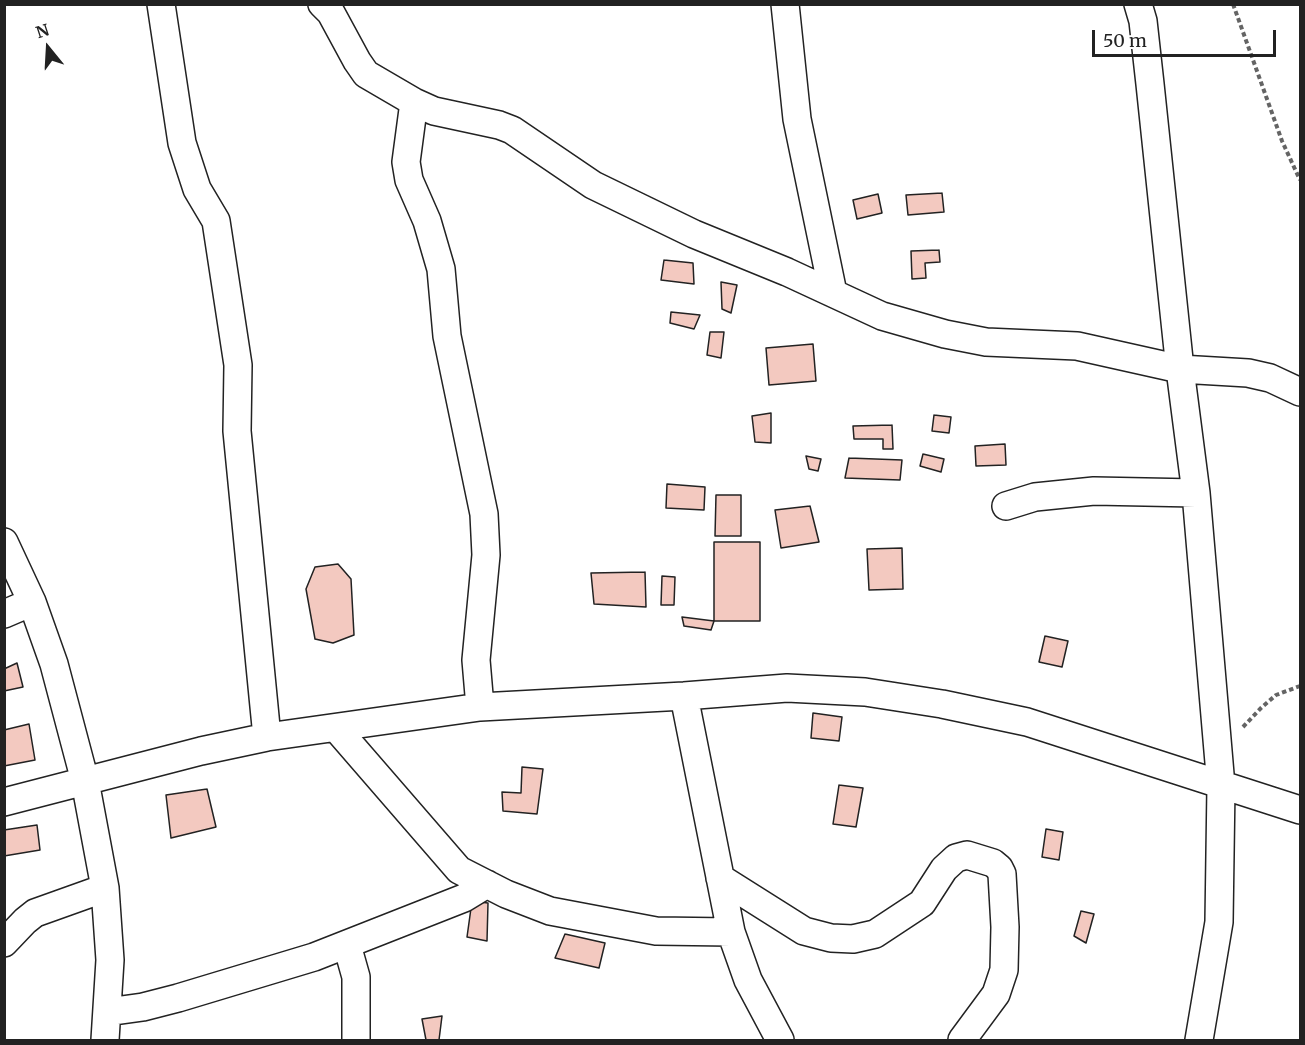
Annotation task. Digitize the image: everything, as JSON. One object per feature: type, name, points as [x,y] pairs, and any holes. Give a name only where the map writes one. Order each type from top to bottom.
[{"type":"street","points":[[161,4],[182,143],[197,189],[216,221],[238,364],[237,443],[267,737]]},
{"type":"street","points":[[322,4],[331,13],[366,74],[414,102],[434,111],[512,130],[593,185],[694,234],[882,316],[945,334],[986,342],[1077,346],[1180,369],[1248,373],[1270,378],[1300,392]]},
{"type":"street","points":[[785,4],[797,119],[833,293]]},
{"type":"street","points":[[1138,4],[1147,52],[1180,369],[1196,493],[1221,786],[1219,922],[1198,1041]]},
{"type":"street","points":[[414,102],[407,145],[406,162],[409,180],[427,220],[441,268],[447,336],[484,514],[486,555],[476,660],[480,707]]},
{"type":"street","points":[[1006,506],[1035,497],[1094,490],[1196,493]]},
{"type":"street","points":[[4,542],[32,602],[54,664],[85,781],[105,888],[110,960],[105,1041]]},
{"type":"street","points":[[4,614],[32,602]]},
{"type":"street","points":[[4,802],[201,750],[267,737],[480,707],[787,688],[865,692],[942,704],[1027,722],[1300,810]]},
{"type":"street","points":[[684,696],[730,932],[748,980],[780,1041]]},
{"type":"street","points":[[336,728],[459,870],[506,894],[549,911],[656,932],[730,932]]},
{"type":"street","points":[[720,878],[804,932],[831,938],[854,939],[875,934],[922,903],[944,869],[956,858],[967,855],[993,863],[1002,874],[1005,927],[1004,969],[996,994],[962,1041]]},
{"type":"street","points":[[107,1012],[143,1007],[269,972],[347,945],[464,898],[487,884]]},
{"type":"street","points":[[4,943],[35,913],[105,888]]},
{"type":"street","points":[[347,945],[356,977],[356,1041]]},
{"type":"path","points":[[1233,4],[1282,141],[1300,180]]},
{"type":"path","points":[[1218,750],[1276,695],[1300,686]]},
{"type":"building","points":[[942,193],[944,212],[908,215],[906,195]]},
{"type":"building","points":[[878,194],[882,213],[857,219],[853,200]]},
{"type":"building","points":[[939,250],[940,262],[925,263],[926,278],[912,279],[911,251]]},
{"type":"building","points":[[664,260],[693,263],[694,284],[661,280]]},
{"type":"building","points":[[721,282],[737,285],[731,313],[722,309]]},
{"type":"building","points":[[671,312],[700,315],[694,329],[670,323]]},
{"type":"building","points":[[710,332],[724,332],[721,358],[707,355]]},
{"type":"building","points":[[813,344],[816,381],[769,385],[766,348]]},
{"type":"building","points":[[771,413],[771,443],[755,442],[752,416]]},
{"type":"building","points":[[934,415],[951,417],[949,433],[932,431]]},
{"type":"building","points":[[892,425],[893,449],[883,449],[883,439],[854,439],[853,426]]},
{"type":"building","points":[[1005,444],[1006,465],[976,466],[975,446]]},
{"type":"building","points":[[923,454],[944,459],[941,472],[920,466]]},
{"type":"building","points":[[806,456],[821,459],[818,471],[809,469]]},
{"type":"building","points":[[849,458],[902,460],[900,480],[845,478]]},
{"type":"building","points":[[667,484],[705,487],[704,510],[666,508]]},
{"type":"building","points":[[716,495],[741,495],[741,536],[715,536]]},
{"type":"building","points":[[810,506],[819,542],[781,548],[775,510]]},
{"type":"building","points":[[714,542],[760,542],[760,621],[714,621]]},
{"type":"building","points":[[902,548],[903,589],[869,590],[867,549]]},
{"type":"building","points":[[338,564],[351,579],[354,635],[333,643],[315,639],[306,589],[315,567]]},
{"type":"building","points":[[645,572],[646,607],[594,604],[591,573]]},
{"type":"building","points":[[662,576],[675,577],[674,605],[661,605]]},
{"type":"building","points":[[682,617],[714,621],[711,630],[684,626]]},
{"type":"building","points":[[1045,636],[1068,641],[1062,667],[1039,662]]},
{"type":"building","points":[[17,663],[23,687],[4,691],[4,669]]},
{"type":"building","points":[[813,713],[842,717],[839,741],[811,738]]},
{"type":"building","points":[[29,724],[35,760],[4,766],[4,730]]},
{"type":"building","points":[[522,767],[543,769],[537,814],[503,811],[502,792],[521,793]]},
{"type":"building","points":[[839,785],[863,788],[856,827],[833,824]]},
{"type":"building","points":[[207,789],[216,827],[171,838],[166,795]]},
{"type":"building","points":[[37,825],[40,850],[4,856],[4,830]]},
{"type":"building","points":[[1046,829],[1063,832],[1059,860],[1042,857]]},
{"type":"building","points":[[472,901],[488,903],[487,941],[467,937]]},
{"type":"building","points":[[1081,911],[1094,914],[1086,943],[1074,936]]},
{"type":"building","points":[[565,934],[605,943],[599,968],[555,958]]},
{"type":"building","points":[[442,1016],[439,1040],[426,1040],[422,1019]]}]
